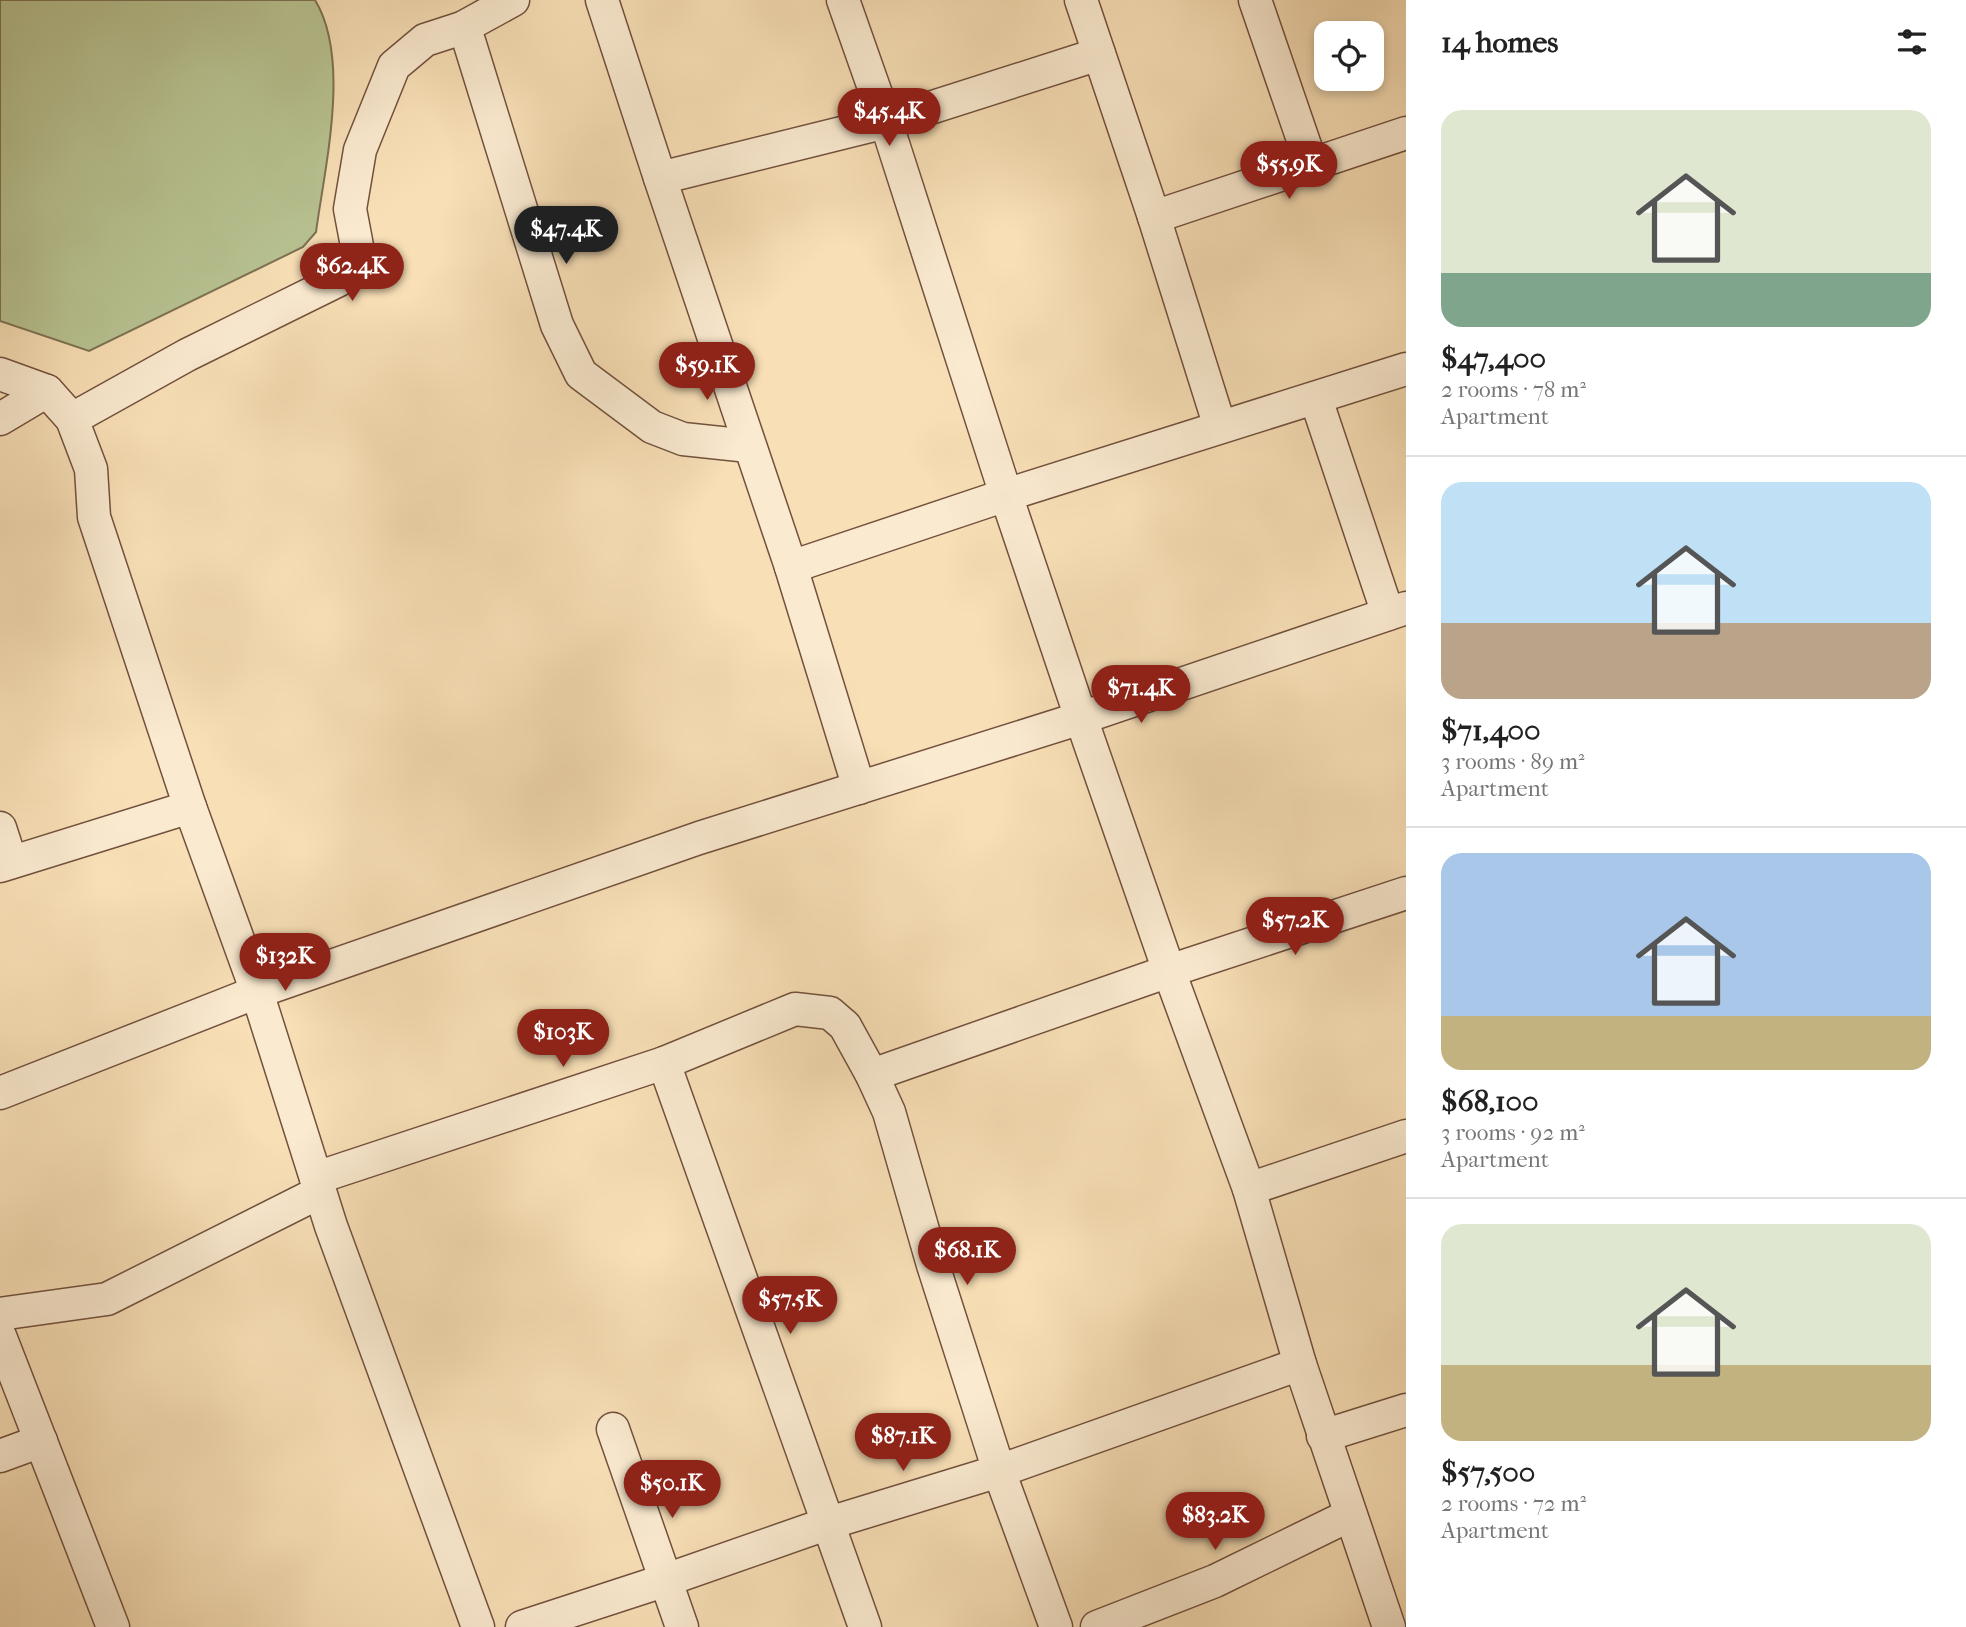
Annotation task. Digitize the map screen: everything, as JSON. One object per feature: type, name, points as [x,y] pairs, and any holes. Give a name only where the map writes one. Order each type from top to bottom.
[{"type":"street","points":[[72,419],[187,355],[339,279],[352,264],[357,246],[350,209],[360,150],[394,66],[425,40],[462,28],[513,0]]},
{"type":"street","points":[[603,0],[791,567],[859,788]]},
{"type":"street","points":[[843,0],[886,122],[1081,718],[1168,971],[1249,1189],[1323,1436],[1389,1627]]},
{"type":"street","points":[[1081,0],[1154,217],[1220,427]]},
{"type":"street","points":[[1255,0],[1312,166]]},
{"type":"street","points":[[462,28],[469,41],[557,325],[582,374],[652,427],[683,439],[749,446]]},
{"type":"street","points":[[660,178],[886,122],[1099,54]]},
{"type":"street","points":[[1154,217],[1406,133]]},
{"type":"street","points":[[791,567],[1006,495],[1406,369]]},
{"type":"street","points":[[0,374],[47,391],[72,419],[91,469],[94,517],[190,807],[257,992],[318,1185],[478,1627]]},
{"type":"street","points":[[0,419],[47,391]]},
{"type":"street","points":[[0,1093],[257,992],[699,838],[1081,718],[1397,611],[1316,399]]},
{"type":"street","points":[[0,828],[5,864],[190,807]]},
{"type":"street","points":[[872,1076],[1168,971],[1406,894]]},
{"type":"street","points":[[0,1314],[107,1299],[318,1185],[664,1063],[795,1009],[830,1013],[845,1026],[889,1112],[933,1265],[999,1471],[1056,1627]]},
{"type":"street","points":[[664,1063],[865,1627]]},
{"type":"street","points":[[1249,1189],[1406,1136]]},
{"type":"street","points":[[0,1336],[113,1627]]},
{"type":"street","points":[[522,1627],[829,1523],[999,1471],[1300,1364]]},
{"type":"street","points":[[1323,1436],[1406,1410]]},
{"type":"street","points":[[613,1429],[682,1627]]},
{"type":"street","points":[[0,1456],[41,1441]]},
{"type":"street","points":[[1097,1627],[1215,1581],[1350,1516]]},
{"type":"green space","points":[[0,0],[315,0],[326,24],[332,52],[334,82],[329,145],[316,232],[303,247],[89,351],[0,321]]}]
